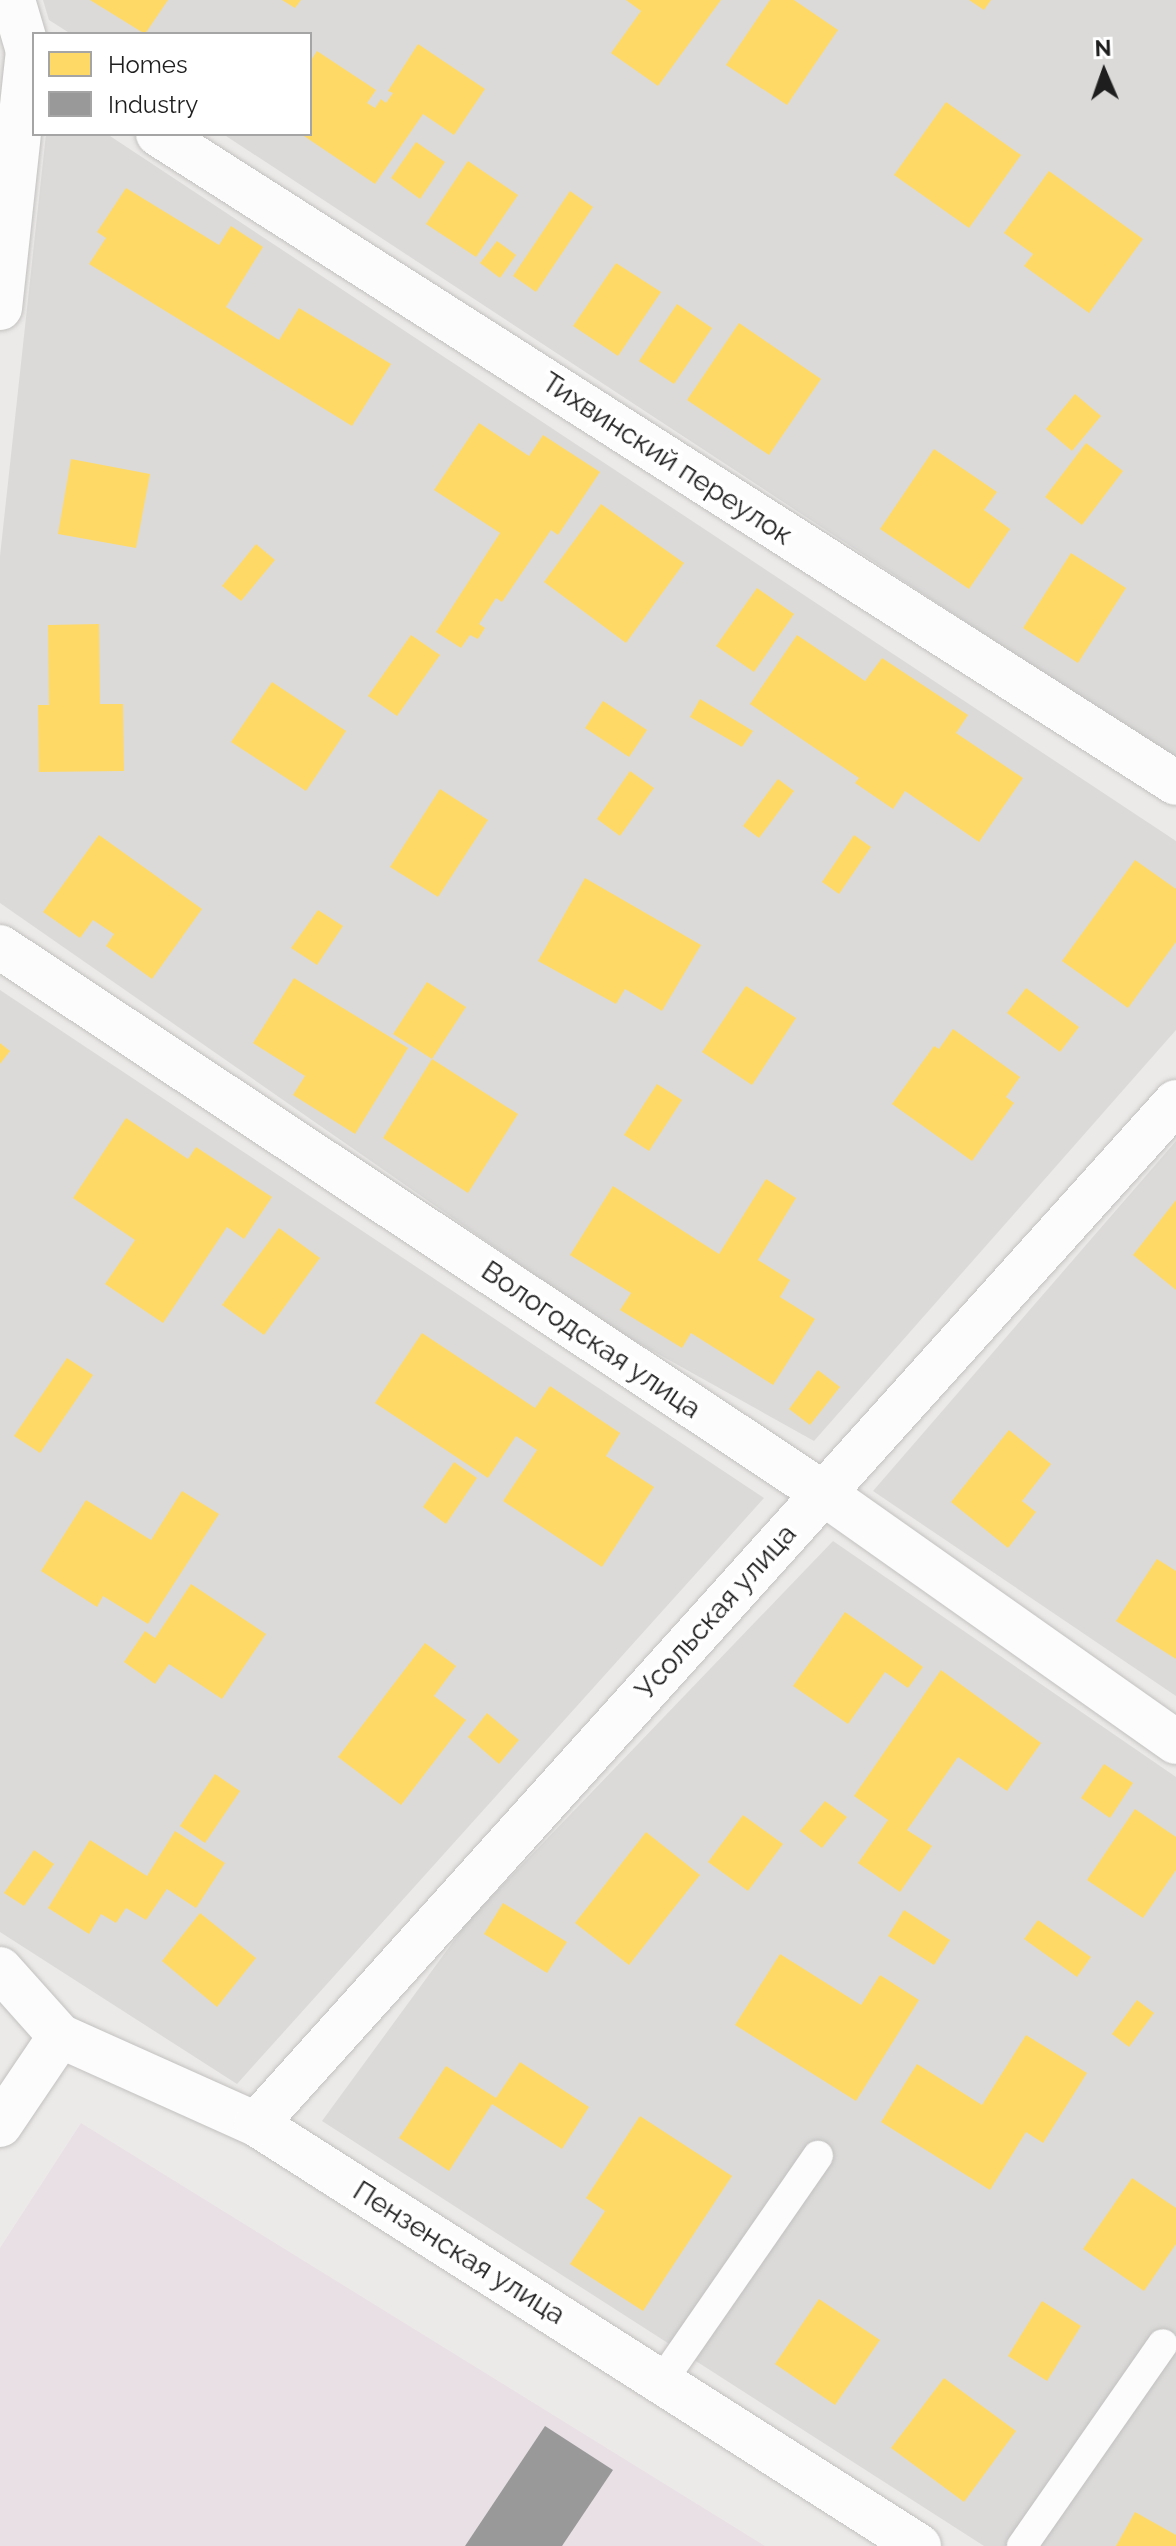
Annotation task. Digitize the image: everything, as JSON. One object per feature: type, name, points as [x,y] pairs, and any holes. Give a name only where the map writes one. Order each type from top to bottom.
[{"type":"street","points":[[0,308],[31,53],[13,0]]},
{"type":"street","name":"Тихвинский переулок","points":[[161,136],[1176,783]]},
{"type":"street","name":"Вологодская улица","points":[[0,947],[823,1493],[1176,1742]]},
{"type":"street","name":"Усольская улица","points":[[256,2124],[1176,1102]]},
{"type":"street","name":"Пензенская улица","points":[[0,1969],[60,2036],[256,2124],[919,2546]]},
{"type":"street","points":[[0,2125],[60,2036]]},
{"type":"lane","points":[[662,2381],[818,2156]]},
{"type":"lane","points":[[1022,2546],[1163,2344]]},
{"type":"shaded area","points":[[43,0],[1176,0],[1176,760],[226,136],[312,136],[312,32],[68,32],[49,20]]},
{"type":"shaded area","points":[[46,136],[110,136],[1176,841],[1176,1030],[814,1441],[608,1326],[0,903],[0,556]]},
{"type":"shaded area","points":[[0,990],[764,1498],[237,2084],[0,1932]]},
{"type":"shaded area","points":[[1176,1141],[1176,1696],[873,1491]]},
{"type":"shaded area","points":[[833,1541],[1176,1777],[1176,2546],[984,2546],[322,2121],[469,1920]]},
{"type":"shaded area","points":[[81,2123],[765,2546],[0,2546],[0,2248]]},
{"type":"building: Homes","points":[[90,0],[168,0],[146,32]]},
{"type":"building: Homes","points":[[282,0],[301,0],[295,8]]},
{"type":"building: Homes","points":[[626,0],[721,0],[658,86],[611,53],[641,11]]},
{"type":"building: Homes","points":[[770,0],[794,0],[838,30],[787,105],[726,65]]},
{"type":"building: Homes","points":[[969,0],[991,0],[984,10]]},
{"type":"building: Homes","points":[[418,44],[485,89],[454,135],[423,114],[375,184],[304,136],[312,136],[312,59],[317,51],[376,90],[367,103],[375,108],[381,99],[386,103],[393,93],[388,91]]},
{"type":"building: Homes","points":[[946,102],[1021,155],[969,228],[894,175]]},
{"type":"building: Homes","points":[[416,142],[445,162],[420,199],[391,178]]},
{"type":"building: Homes","points":[[468,161],[518,195],[476,257],[426,224]]},
{"type":"building: Homes","points":[[1049,171],[1143,239],[1089,313],[1024,266],[1033,254],[1004,233]]},
{"type":"building: Homes","points":[[126,188],[219,245],[231,226],[263,247],[226,307],[279,340],[299,308],[391,364],[352,426],[89,264],[106,238],[97,232]]},
{"type":"building: Homes","points":[[570,191],[593,207],[536,292],[513,276]]},
{"type":"building: Homes","points":[[497,241],[516,255],[500,278],[480,263]]},
{"type":"building: Homes","points":[[616,263],[661,292],[618,356],[573,326]]},
{"type":"building: Homes","points":[[677,304],[712,328],[674,384],[639,361]]},
{"type":"building: Homes","points":[[739,323],[821,379],[769,455],[687,400]]},
{"type":"building: Homes","points":[[1075,394],[1101,416],[1072,451],[1046,429]]},
{"type":"building: Homes","points":[[479,423],[529,456],[543,435],[600,472],[558,535],[551,530],[502,602],[496,598],[479,624],[485,628],[478,639],[470,635],[461,648],[436,632],[500,533],[434,490]]},
{"type":"building: Homes","points":[[1086,443],[1123,471],[1082,525],[1045,497]]},
{"type":"building: Homes","points":[[934,449],[997,492],[984,510],[1010,529],[969,589],[880,529]]},
{"type":"building: Homes","points":[[71,459],[150,474],[136,548],[58,534]]},
{"type":"building: Homes","points":[[601,504],[684,563],[626,643],[544,582]]},
{"type":"building: Homes","points":[[256,544],[275,560],[241,601],[222,586]]},
{"type":"building: Homes","points":[[1071,553],[1126,588],[1078,663],[1023,628]]},
{"type":"building: Homes","points":[[757,588],[794,614],[754,672],[716,646]]},
{"type":"building: Homes","points":[[99,624],[100,704],[123,704],[124,771],[39,772],[38,705],[49,705],[48,625]]},
{"type":"building: Homes","points":[[411,635],[440,655],[397,716],[368,696]]},
{"type":"building: Homes","points":[[797,635],[865,681],[882,658],[968,715],[956,733],[1023,778],[979,842],[905,791],[893,809],[855,783],[859,778],[750,704]]},
{"type":"building: Homes","points":[[272,682],[346,731],[306,791],[231,742]]},
{"type":"building: Homes","points":[[700,699],[753,731],[742,747],[690,717]]},
{"type":"building: Homes","points":[[603,701],[647,730],[629,757],[585,728]]},
{"type":"building: Homes","points":[[630,771],[654,788],[620,836],[597,819]]},
{"type":"building: Homes","points":[[778,779],[794,791],[759,838],[743,826]]},
{"type":"building: Homes","points":[[440,789],[488,820],[438,897],[390,867]]},
{"type":"building: Homes","points":[[99,835],[202,909],[152,979],[106,946],[114,934],[93,920],[80,938],[43,912]]},
{"type":"building: Homes","points":[[854,835],[871,847],[839,894],[822,882]]},
{"type":"building: Homes","points":[[1135,860],[1176,889],[1176,942],[1128,1008],[1062,961]]},
{"type":"building: Homes","points":[[585,878],[701,945],[662,1011],[625,989],[616,1004],[538,961]]},
{"type":"building: Homes","points":[[318,910],[343,926],[317,965],[291,948]]},
{"type":"building: Homes","points":[[294,978],[408,1048],[355,1134],[293,1095],[305,1076],[253,1043]]},
{"type":"building: Homes","points":[[427,982],[466,1007],[432,1059],[393,1034]]},
{"type":"building: Homes","points":[[746,986],[796,1018],[752,1085],[702,1052]]},
{"type":"building: Homes","points":[[1026,988],[1079,1027],[1060,1052],[1007,1013]]},
{"type":"building: Homes","points":[[953,1029],[1020,1077],[1006,1097],[1014,1103],[972,1161],[892,1104],[934,1046],[939,1049]]},
{"type":"building: Homes","points":[[0,1043],[10,1051],[0,1064]]},
{"type":"building: Homes","points":[[432,1059],[518,1114],[468,1193],[383,1138]]},
{"type":"building: Homes","points":[[657,1084],[682,1100],[649,1151],[624,1135]]},
{"type":"building: Homes","points":[[126,1118],[188,1159],[196,1147],[272,1197],[244,1239],[227,1227],[163,1323],[105,1284],[135,1240],[73,1198]]},
{"type":"building: Homes","points":[[766,1179],[796,1198],[758,1260],[790,1280],[780,1297],[815,1319],[773,1385],[691,1333],[682,1348],[620,1310],[631,1293],[570,1255],[613,1186],[719,1254]]},
{"type":"building: Homes","points":[[1176,1200],[1176,1290],[1133,1255]]},
{"type":"building: Homes","points":[[279,1228],[320,1258],[264,1335],[222,1305]]},
{"type":"building: Homes","points":[[422,1333],[535,1408],[550,1386],[620,1433],[606,1456],[654,1487],[602,1567],[503,1501],[537,1450],[516,1436],[488,1478],[375,1403]]},
{"type":"building: Homes","points":[[67,1358],[93,1375],[40,1453],[14,1436]]},
{"type":"building: Homes","points":[[818,1370],[840,1387],[810,1425],[789,1409]]},
{"type":"building: Homes","points":[[1009,1430],[1051,1464],[1022,1501],[1036,1512],[1008,1548],[951,1502]]},
{"type":"building: Homes","points":[[454,1462],[477,1478],[446,1524],[423,1507]]},
{"type":"building: Homes","points":[[182,1491],[219,1514],[148,1624],[103,1596],[97,1607],[41,1571],[86,1500],[151,1540]]},
{"type":"building: Homes","points":[[1157,1559],[1176,1571],[1176,1659],[1116,1621]]},
{"type":"building: Homes","points":[[191,1584],[266,1634],[222,1699],[169,1664],[155,1684],[124,1662],[145,1631],[155,1638]]},
{"type":"building: Homes","points":[[845,1612],[923,1667],[908,1688],[885,1672],[848,1724],[793,1686]]},
{"type":"building: Homes","points":[[425,1643],[456,1666],[434,1696],[466,1720],[401,1805],[338,1757]]},
{"type":"building: Homes","points":[[941,1670],[1041,1743],[1007,1791],[958,1757],[907,1830],[932,1846],[900,1892],[858,1863],[888,1820],[854,1796]]},
{"type":"building: Homes","points":[[487,1713],[519,1740],[499,1764],[468,1737]]},
{"type":"building: Homes","points":[[1104,1764],[1133,1783],[1110,1818],[1081,1798]]},
{"type":"building: Homes","points":[[215,1774],[240,1791],[205,1843],[180,1826]]},
{"type":"building: Homes","points":[[825,1801],[847,1817],[822,1848],[800,1831]]},
{"type":"building: Homes","points":[[1135,1809],[1176,1837],[1176,1870],[1143,1918],[1087,1880]]},
{"type":"building: Homes","points":[[743,1815],[783,1844],[748,1891],[708,1862]]},
{"type":"building: Homes","points":[[175,1831],[225,1863],[196,1908],[167,1889],[146,1920],[126,1908],[116,1923],[101,1914],[89,1934],[48,1908],[90,1840],[147,1876]]},
{"type":"building: Homes","points":[[646,1832],[700,1875],[629,1965],[575,1923]]},
{"type":"building: Homes","points":[[34,1850],[54,1864],[24,1906],[4,1893]]},
{"type":"building: Homes","points":[[503,1903],[567,1942],[547,1973],[484,1934]]},
{"type":"building: Homes","points":[[904,1910],[950,1940],[934,1965],[888,1936]]},
{"type":"building: Homes","points":[[200,1913],[256,1958],[217,2007],[162,1961]]},
{"type":"building: Homes","points":[[1038,1920],[1091,1957],[1077,1977],[1024,1939]]},
{"type":"building: Homes","points":[[780,1954],[861,2005],[880,1975],[919,2000],[856,2101],[735,2025]]},
{"type":"building: Homes","points":[[1137,2000],[1154,2013],[1129,2047],[1112,2034]]},
{"type":"building: Homes","points":[[1026,2035],[1087,2073],[1043,2143],[1026,2132],[990,2190],[881,2122],[917,2064],[982,2105]]},
{"type":"building: Homes","points":[[520,2062],[589,2107],[562,2149],[492,2104],[449,2171],[399,2138],[446,2066],[496,2098]]},
{"type":"building: Homes","points":[[640,2116],[732,2176],[643,2311],[570,2264],[605,2211],[586,2198]]},
{"type":"building: Homes","points":[[1132,2178],[1176,2208],[1176,2244],[1144,2291],[1083,2249]]},
{"type":"building: Homes","points":[[819,2299],[880,2340],[835,2405],[775,2364]]},
{"type":"building: Homes","points":[[1042,2301],[1081,2326],[1047,2381],[1008,2356]]},
{"type":"building: Homes","points":[[944,2378],[1016,2431],[964,2502],[891,2448]]},
{"type":"building: Homes","points":[[1135,2512],[1176,2535],[1176,2546],[1116,2546]]},
{"type":"building: Industry","points":[[545,2426],[613,2470],[562,2546],[465,2546]]}]
